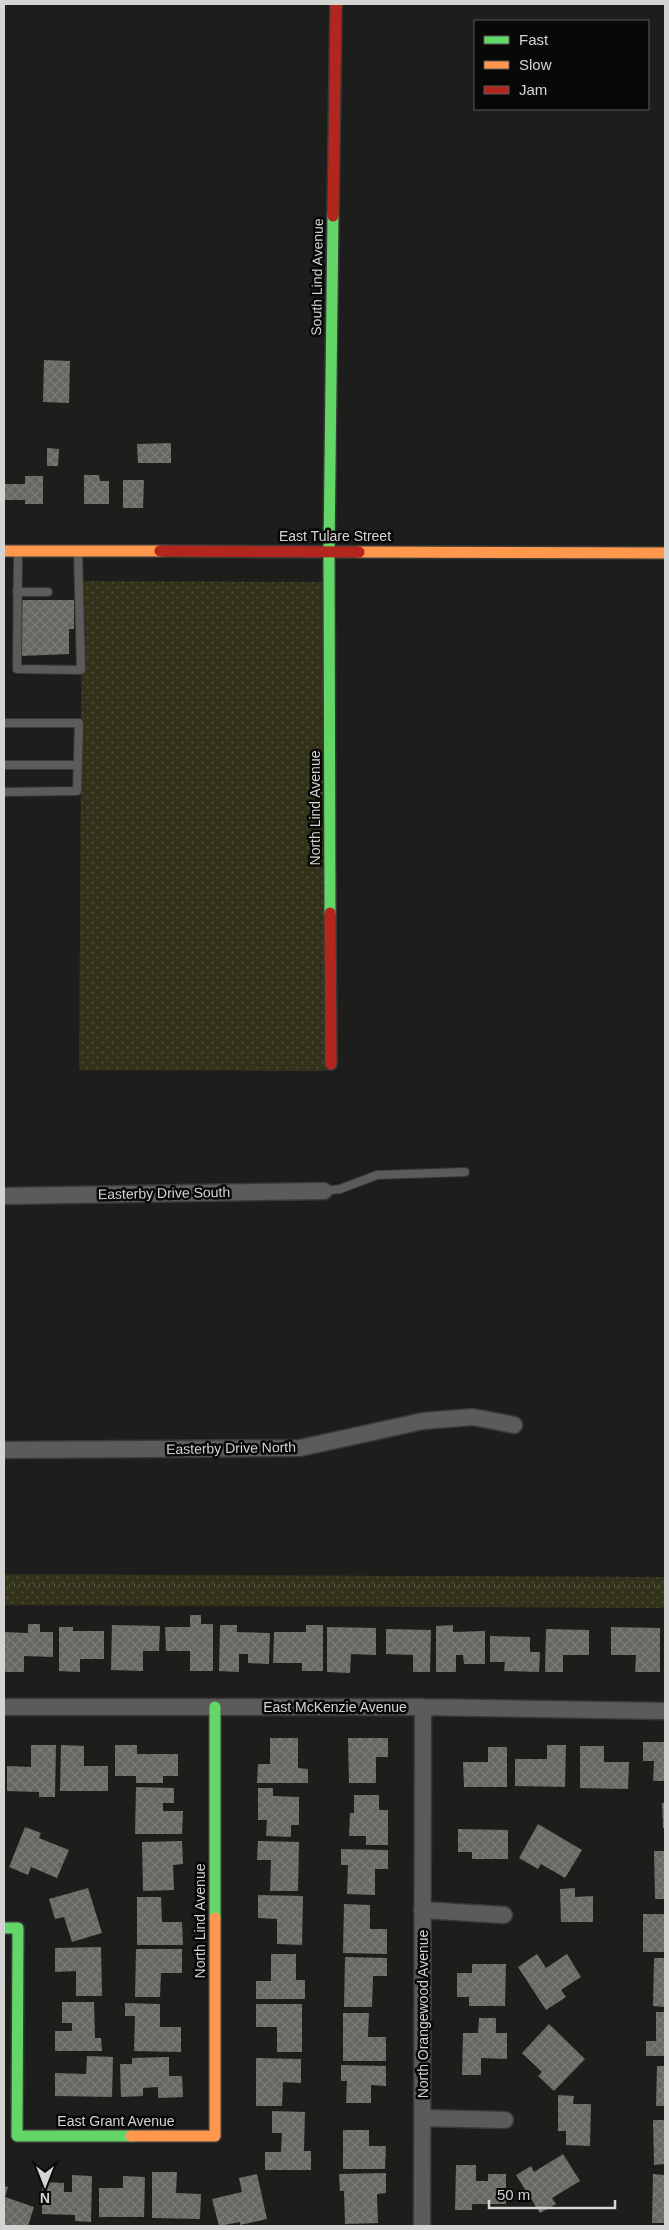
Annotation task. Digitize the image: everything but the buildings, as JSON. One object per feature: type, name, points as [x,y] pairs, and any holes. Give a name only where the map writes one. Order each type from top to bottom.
[{"type":"street","name":"South Lind Avenue","points":[[330,551],[336,4]]},
{"type":"street","name":"East Tulare Street","points":[[4,551],[665,553]]},
{"type":"street","name":"North Lind Avenue","points":[[330,551],[331,1064]]},
{"type":"street","name":"Easterby Drive South","points":[[4,1196],[324,1191]]},
{"type":"street","name":"Easterby Drive North","points":[[4,1450],[300,1448],[423,1421],[473,1417],[514,1424]]},
{"type":"street","name":"East McKenzie Avenue","points":[[4,1707],[423,1707],[665,1711]]},
{"type":"street","name":"North Lind Avenue","points":[[215,1707],[215,2136]]},
{"type":"street","name":"North Orangewood Avenue","points":[[422,2226],[423,1707]]},
{"type":"street","name":"North Orangewood Avenue","points":[[422,1910],[504,1915]]},
{"type":"street","name":"East Grant Avenue","points":[[4,1928],[18,1928],[17,2136],[215,2136]]},
{"type":"street","name":"North Orangewood Avenue","points":[[423,2118],[505,2120]]},
{"type":"lane","points":[[18,551],[17,669],[81,670],[78,551]]},
{"type":"lane","points":[[17,592],[48,592]]},
{"type":"lane","points":[[4,723],[79,723],[77,791],[4,792]]},
{"type":"lane","points":[[4,765],[78,765]]},
{"type":"lane","points":[[324,1191],[340,1189],[377,1175],[465,1172]]},
{"type":"path","points":[[4,1585],[665,1586]]},
{"type":"shaded area","points":[[82,581],[329,582],[326,1071],[79,1070]]},
{"type":"shaded area","points":[[4,1574],[665,1577],[665,1608],[4,1605]]},
{"type":"traffic: fast","points":[[330,913],[329,551],[333,216]]},
{"type":"traffic: fast","points":[[215,1707],[215,1918]]},
{"type":"traffic: fast","points":[[4,1928],[18,1928],[17,2136],[131,2136]]},
{"type":"traffic: slow","points":[[4,551],[160,551]]},
{"type":"traffic: slow","points":[[359,552],[665,553]]},
{"type":"traffic: slow","points":[[131,2136],[215,2136],[215,1918]]},
{"type":"traffic: jam","points":[[333,216],[336,4]]},
{"type":"traffic: jam","points":[[160,551],[359,552]]},
{"type":"traffic: jam","points":[[330,913],[331,1064]]}]
